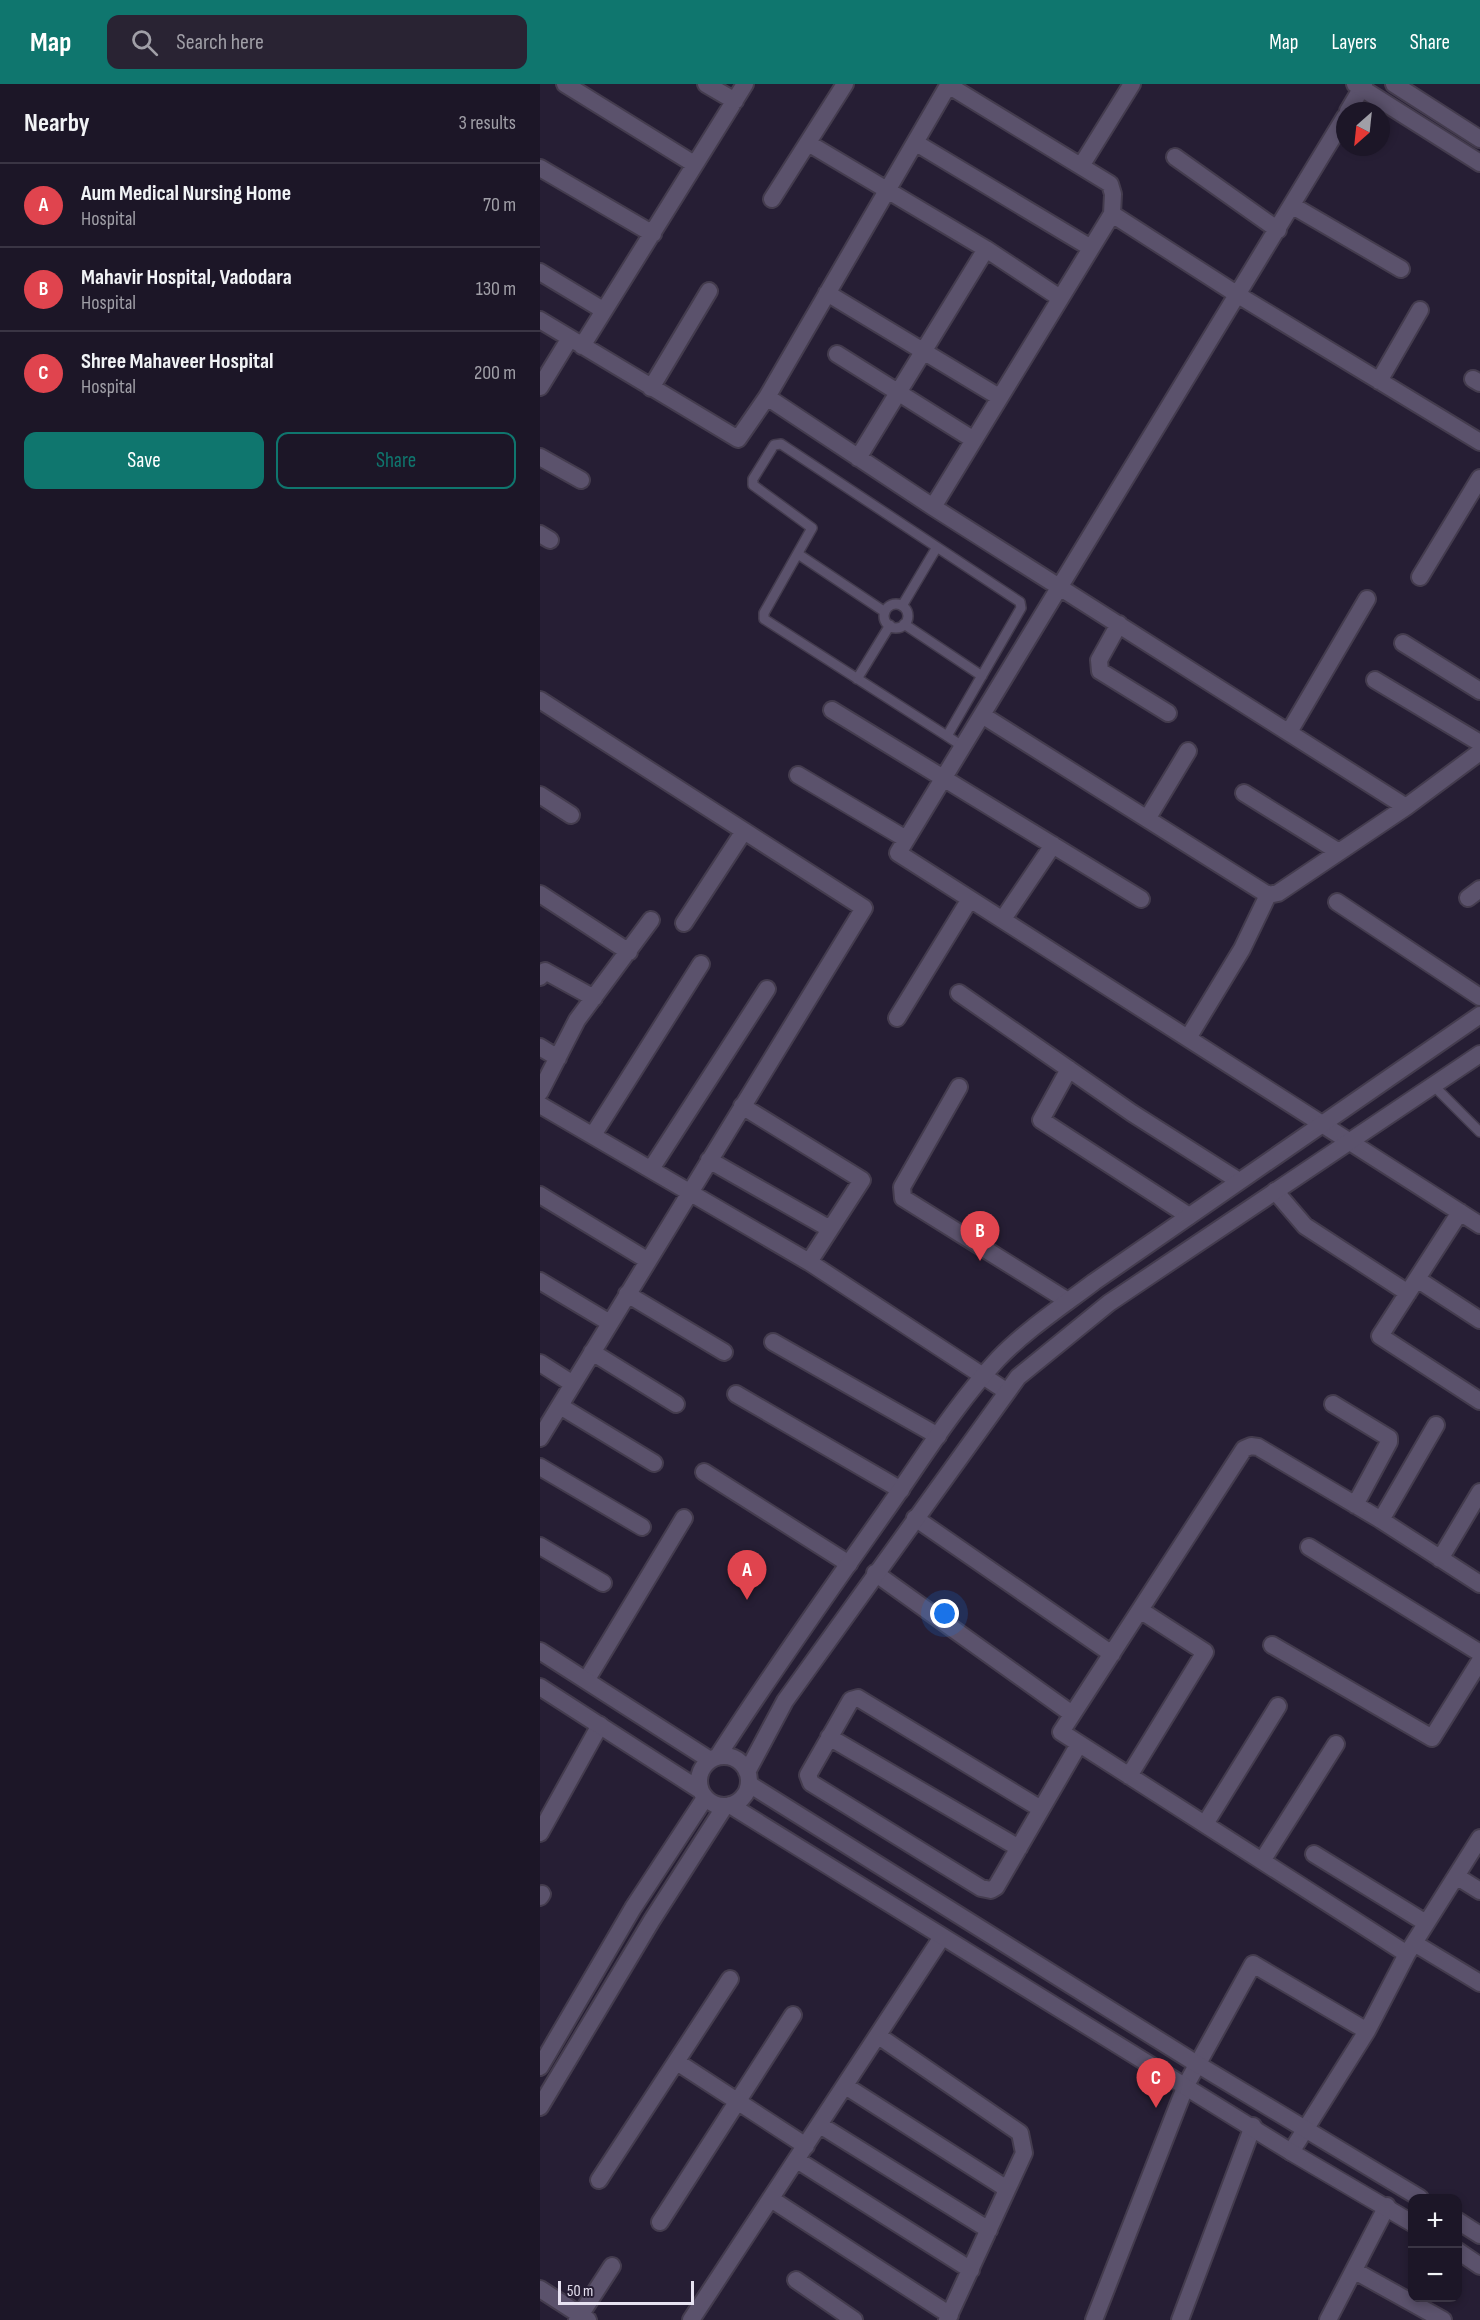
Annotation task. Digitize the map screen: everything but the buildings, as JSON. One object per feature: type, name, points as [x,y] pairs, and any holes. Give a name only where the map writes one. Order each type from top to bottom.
[{"type":"street","points":[[565,84],[694,164]]},
{"type":"street","points":[[706,84],[735,101]]},
{"type":"street","points":[[540,387],[603,310],[745,84]]},
{"type":"street","points":[[772,199],[845,84]]},
{"type":"street","points":[[1081,166],[1132,84]]},
{"type":"street","points":[[1394,84],[1480,138]]},
{"type":"street","points":[[540,320],[733,439],[741,436],[767,397],[948,85],[1110,184],[1113,194],[1112,214],[933,507]]},
{"type":"street","points":[[1352,102],[1360,86],[1480,163]]},
{"type":"street","points":[[1336,132],[982,715],[942,776],[898,853],[1480,1225]]},
{"type":"street","points":[[808,143],[986,249],[1060,298]]},
{"type":"street","points":[[916,143],[1091,248]]},
{"type":"street","points":[[1175,157],[1278,230]]},
{"type":"street","points":[[540,168],[652,234]]},
{"type":"street","points":[[1293,206],[1401,268]]},
{"type":"street","points":[[1112,214],[1238,295],[1480,442]]},
{"type":"street","points":[[858,458],[986,249]]},
{"type":"street","points":[[540,273],[603,310]]},
{"type":"street","points":[[651,388],[709,291]]},
{"type":"street","points":[[827,293],[999,397]]},
{"type":"street","points":[[1378,381],[1420,310]]},
{"type":"street","points":[[837,354],[974,440]]},
{"type":"street","points":[[767,397],[933,507],[1406,807]]},
{"type":"street","points":[[540,457],[581,480]]},
{"type":"street","points":[[1420,577],[1480,478]]},
{"type":"street","points":[[1289,732],[1367,599]]},
{"type":"street","points":[[1119,624],[1099,660],[1100,671],[1168,713]]},
{"type":"street","points":[[1403,643],[1480,691]]},
{"type":"street","points":[[1375,680],[1480,743]]},
{"type":"street","points":[[540,700],[864,908],[540,1438]]},
{"type":"street","points":[[832,710],[1141,899]]},
{"type":"street","points":[[982,715],[1268,895],[1278,893],[1406,807],[1480,752]]},
{"type":"street","points":[[1147,819],[1188,751]]},
{"type":"street","points":[[798,775],[906,839]]},
{"type":"street","points":[[1244,793],[1339,852]]},
{"type":"street","points":[[540,795],[571,815]]},
{"type":"street","points":[[684,923],[744,831]]},
{"type":"street","points":[[1003,919],[1053,846]]},
{"type":"street","points":[[540,894],[629,952]]},
{"type":"street","points":[[1188,1038],[1242,949],[1268,895]]},
{"type":"street","points":[[897,1018],[970,899]]},
{"type":"street","points":[[1337,902],[1480,997]]},
{"type":"street","points":[[540,1092],[577,1020],[651,920]]},
{"type":"street","points":[[593,1135],[701,964]]},
{"type":"street","points":[[540,977],[544,971],[594,998]]},
{"type":"street","points":[[651,1169],[767,989]]},
{"type":"street","points":[[959,993],[1069,1070],[1239,1181]]},
{"type":"street","points":[[540,2067],[703,1794],[700,1773],[714,1758],[982,1377],[1017,1342],[1068,1301],[1480,1015]]},
{"type":"street","points":[[540,1047],[558,1058]]},
{"type":"street","points":[[542,2100],[652,1920],[728,1806],[743,1797],[748,1778],[785,1701],[1018,1377],[1109,1303],[1432,1084],[1480,1054]]},
{"type":"street","points":[[1069,1070],[1041,1120],[1189,1216]]},
{"type":"street","points":[[959,1088],[902,1187],[903,1198],[1068,1301]]},
{"type":"street","points":[[540,1105],[809,1262],[1006,1391]]},
{"type":"street","points":[[742,1106],[862,1180],[809,1262]]},
{"type":"street","points":[[709,1160],[830,1229]]},
{"type":"street","points":[[1275,1191],[1305,1226],[1408,1293]]},
{"type":"street","points":[[540,1195],[647,1260]]},
{"type":"street","points":[[1460,1212],[1380,1336],[1480,1401]]},
{"type":"street","points":[[1417,1279],[1480,1320]]},
{"type":"street","points":[[540,1281],[610,1323]]},
{"type":"street","points":[[627,1294],[724,1352]]},
{"type":"street","points":[[772,1342],[939,1436]]},
{"type":"street","points":[[592,1352],[676,1404]]},
{"type":"street","points":[[540,1363],[573,1384]]},
{"type":"street","points":[[736,1394],[901,1490]]},
{"type":"street","points":[[1333,1404],[1389,1438],[1389,1442],[1355,1505]]},
{"type":"street","points":[[560,1406],[654,1463]]},
{"type":"street","points":[[1381,1520],[1436,1425]]},
{"type":"street","points":[[1480,1584],[1381,1520],[1258,1447],[1251,1446],[1245,1449],[1061,1732],[1262,1861],[1410,1948],[1480,1983]]},
{"type":"street","points":[[540,1467],[642,1527]]},
{"type":"street","points":[[704,1472],[849,1564]]},
{"type":"street","points":[[1440,1559],[1480,1492]]},
{"type":"street","points":[[587,1679],[684,1518]]},
{"type":"street","points":[[915,1518],[1112,1654]]},
{"type":"street","points":[[540,1546],[603,1583]]},
{"type":"street","points":[[1309,1547],[1480,1653]]},
{"type":"street","points":[[875,1573],[1072,1714]]},
{"type":"street","points":[[1129,1776],[1205,1652],[1140,1610]]},
{"type":"street","points":[[1272,1644],[1432,1738],[1480,1661]]},
{"type":"street","points":[[540,1651],[714,1758],[734,1758],[748,1778],[1197,2064],[1412,2194]]},
{"type":"street","points":[[541,1690],[600,1725],[703,1794],[711,1802],[728,1806],[1253,2126],[1291,2152],[1408,2220]]},
{"type":"street","points":[[1041,1809],[858,1698],[851,1700],[808,1775],[811,1783],[981,1888],[991,1890],[996,1887],[1079,1744]]},
{"type":"street","points":[[1205,1824],[1278,1706]]},
{"type":"street","points":[[540,1833],[600,1725]]},
{"type":"street","points":[[829,1737],[1019,1848]]},
{"type":"street","points":[[1262,1861],[1336,1744]]},
{"type":"street","points":[[1291,2152],[1367,2031],[1410,1948],[1480,1838]]},
{"type":"street","points":[[1314,1854],[1426,1923]]},
{"type":"street","points":[[1455,1876],[1480,1891]]},
{"type":"street","points":[[692,2320],[880,2037],[942,1937]]},
{"type":"street","points":[[1094,2320],[1186,2085],[1253,1964],[1367,2031]]},
{"type":"street","points":[[599,2180],[730,1979]]},
{"type":"street","points":[[660,2222],[793,2015]]},
{"type":"street","points":[[771,2199],[949,2317],[1024,2153],[1020,2133],[880,2037]]},
{"type":"street","points":[[676,2062],[739,2102],[802,2153],[971,2270]]},
{"type":"street","points":[[847,2087],[1007,2190]]},
{"type":"street","points":[[820,2125],[989,2230]]},
{"type":"street","points":[[1180,2320],[1253,2126]]},
{"type":"street","points":[[1328,2320],[1387,2206]]},
{"type":"street","points":[[1462,2224],[1480,2235]]},
{"type":"street","points":[[1462,2255],[1480,2266]]},
{"type":"street","points":[[540,2289],[582,2318],[612,2266]]},
{"type":"street","points":[[1355,2271],[1443,2320]]},
{"type":"street","points":[[796,2280],[854,2320]]},
{"type":"lane","points":[[947,736],[1021,605],[778,443],[752,482],[811,525],[811,531],[764,613],[764,619],[962,746]]},
{"type":"lane","points":[[903,606],[937,547]]},
{"type":"lane","points":[[798,554],[885,612]]},
{"type":"lane","points":[[893,604],[903,606],[908,614],[904,624],[897,627],[890,625],[885,619],[885,612],[893,604]]},
{"type":"lane","points":[[904,624],[982,676]]},
{"type":"lane","points":[[857,679],[890,625]]},
{"type":"lane","points":[[1432,1084],[1480,1132]]},
{"type":"place","name":"Mahavir Hospital, Vadodara","points":[[980,1261]]},
{"type":"place","name":"Aum Medical Nursing Home","points":[[747,1600]]},
{"type":"place","name":"Shree Mahaveer Hospital","points":[[1156,2108]]}]
